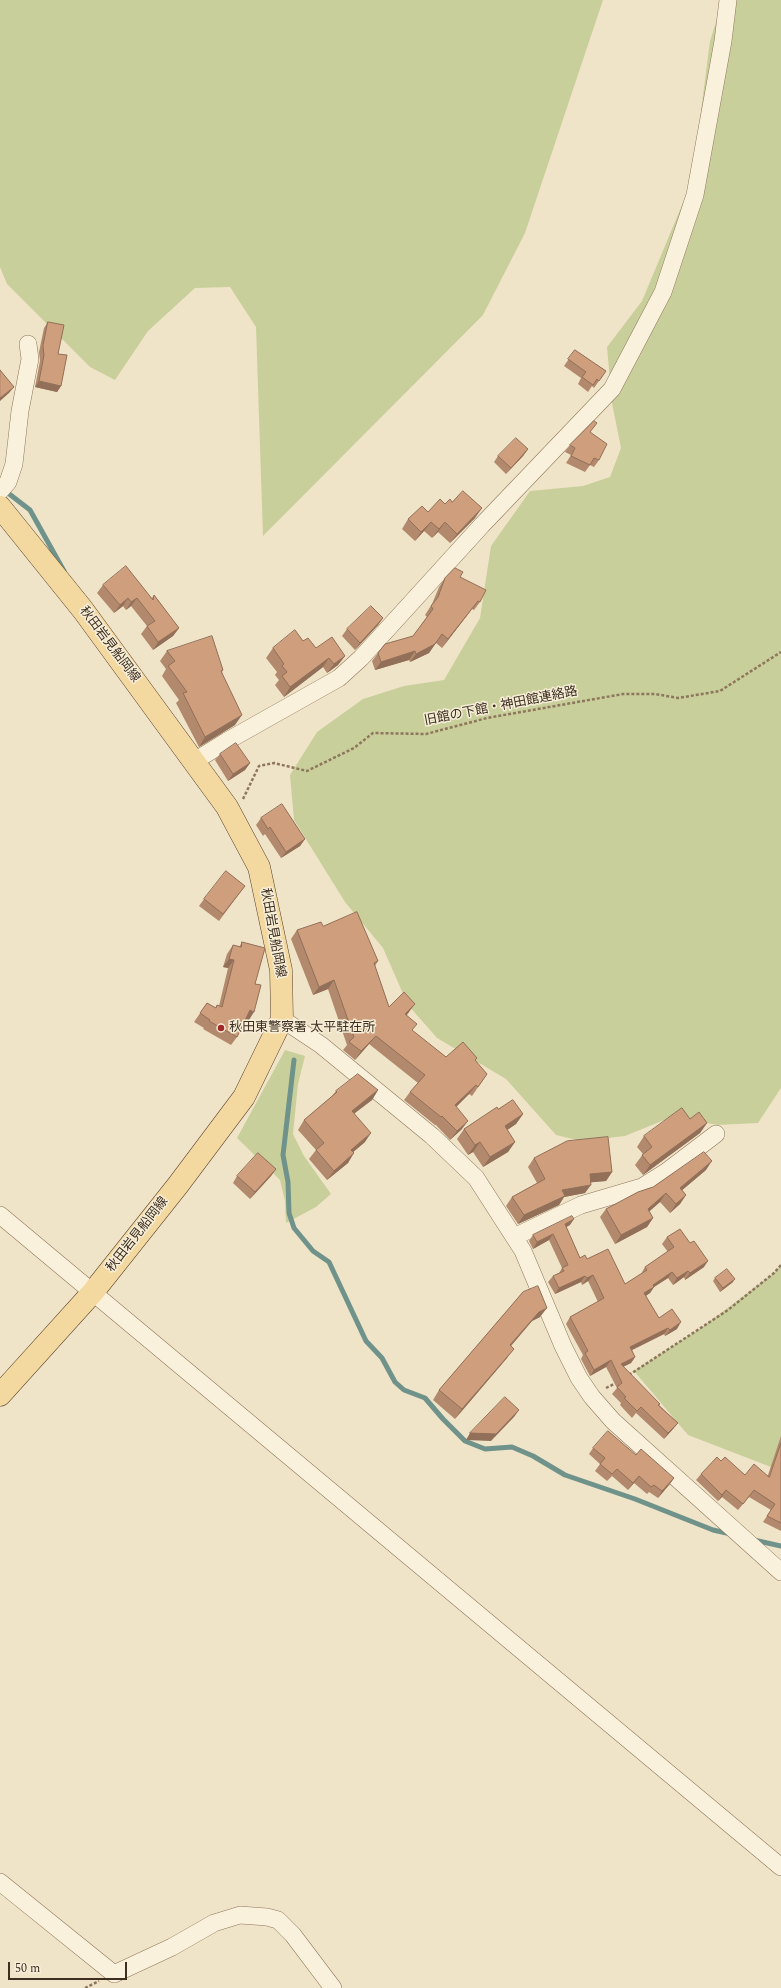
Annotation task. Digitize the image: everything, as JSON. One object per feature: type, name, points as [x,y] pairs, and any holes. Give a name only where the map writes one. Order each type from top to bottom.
[{"type":"main road","name":"秋田岩見船岡線","points":[[0,507],[83,610],[193,762],[227,806],[259,866],[281,970],[282,1019],[244,1097],[93,1292],[0,1395]]},
{"type":"street","points":[[193,762],[227,741],[339,678],[366,652],[471,536],[612,389],[663,292],[695,195],[723,41],[728,0]]},
{"type":"street","points":[[0,491],[8,482],[14,464],[20,411],[30,359],[28,344]]},
{"type":"street","points":[[282,1019],[321,1045],[432,1136],[476,1178],[523,1251],[563,1346],[592,1397],[612,1421],[781,1572]]},
{"type":"street","points":[[514,1237],[561,1213],[642,1187],[666,1172],[716,1134]]},
{"type":"street","points":[[0,1215],[781,1867]]},
{"type":"street","points":[[0,1882],[114,1974],[172,1947],[214,1923],[240,1914],[267,1917],[278,1920],[293,1935],[333,1988]]},
{"type":"path","name":"旧館の下館・神田館連絡路","points":[[233,819],[259,766],[274,763],[307,771],[354,748],[373,733],[426,734],[487,718],[623,694],[655,694],[678,698],[720,691],[781,652]]},
{"type":"path","points":[[592,1397],[652,1361],[728,1310],[774,1273],[781,1265]]},
{"type":"green space","points":[[0,0],[603,0],[525,233],[483,315],[263,536],[256,327],[230,287],[195,288],[148,331],[115,380],[90,367],[7,284],[0,267]]},
{"type":"green space","points":[[723,0],[781,0],[781,1088],[758,1123],[717,1125],[674,1116],[625,1136],[581,1141],[556,1135],[506,1079],[437,1038],[408,1005],[383,948],[345,902],[294,820],[290,775],[317,732],[363,699],[404,686],[444,680],[480,618],[491,546],[530,491],[583,486],[610,477],[621,448],[612,403],[607,347],[642,301],[692,181],[710,41]]},
{"type":"green space","points":[[285,1050],[305,1056],[298,1084],[293,1134],[304,1156],[331,1194],[316,1207],[286,1223],[285,1201],[280,1180],[237,1138]]},
{"type":"green space","points":[[781,1265],[781,1456],[771,1467],[688,1435],[634,1371],[701,1328],[774,1273]]},
{"type":"building","points":[[48,322],[64,325],[58,354],[67,355],[61,386],[39,381],[44,355],[43,346]]},
{"type":"building","points":[[575,350],[606,371],[599,381],[597,379],[593,385],[582,377],[586,372],[568,359]]},
{"type":"building","points":[[0,370],[14,387],[0,398]]},
{"type":"building","points":[[594,421],[597,423],[590,432],[607,444],[599,460],[594,458],[590,465],[571,456],[575,448],[570,445]]},
{"type":"building","points":[[516,438],[528,449],[511,468],[498,456]]},
{"type":"building","points":[[463,491],[482,508],[457,534],[445,522],[439,529],[431,522],[421,532],[408,519],[422,506],[428,512],[440,499],[445,504],[450,499],[452,502]]},
{"type":"building","points":[[126,566],[153,600],[154,595],[179,628],[158,642],[147,626],[155,621],[137,598],[131,602],[128,598],[120,605],[103,585]]},
{"type":"building","points":[[455,568],[463,572],[460,577],[486,590],[480,602],[478,601],[448,639],[442,634],[435,644],[416,654],[415,651],[381,662],[378,653],[385,644],[413,636],[433,609],[431,606],[438,597],[445,578]]},
{"type":"building","points":[[371,606],[383,618],[360,643],[347,629]]},
{"type":"building","points":[[295,630],[303,641],[308,638],[316,648],[332,637],[345,656],[334,664],[329,658],[290,687],[282,676],[287,672],[282,666],[284,664],[273,648]]},
{"type":"building","points":[[212,636],[223,670],[221,671],[242,715],[205,737],[183,693],[187,692],[168,666],[175,661],[167,651]]},
{"type":"building","points":[[236,743],[250,763],[233,774],[220,754]]},
{"type":"building","points":[[282,804],[305,839],[286,852],[270,827],[268,829],[261,818]]},
{"type":"building","points":[[226,871],[245,886],[223,914],[204,899]]},
{"type":"building","points":[[357,912],[378,961],[374,963],[389,1007],[404,992],[415,1004],[405,1014],[417,1024],[412,1030],[446,1057],[463,1042],[477,1058],[475,1060],[487,1074],[478,1087],[476,1085],[455,1105],[468,1121],[457,1131],[442,1116],[441,1117],[410,1092],[425,1075],[376,1036],[361,1051],[349,1042],[354,1037],[334,980],[319,987],[297,930],[321,922],[323,926]]},
{"type":"building","points":[[242,942],[265,948],[255,984],[261,985],[254,1012],[250,1010],[237,1037],[209,1021],[210,1020],[200,1013],[207,1003],[216,1008],[217,1005],[222,1007],[234,960],[229,959],[233,945],[241,947]]},
{"type":"building","points":[[358,1074],[378,1090],[352,1111],[371,1133],[351,1150],[354,1153],[334,1171],[316,1150],[324,1143],[304,1120],[337,1092],[336,1091]]},
{"type":"building","points":[[513,1100],[523,1114],[505,1126],[515,1142],[490,1157],[480,1142],[475,1145],[464,1129],[497,1107],[498,1109]]},
{"type":"building","points":[[682,1108],[690,1119],[699,1112],[707,1123],[650,1165],[642,1155],[652,1147],[644,1136]]},
{"type":"building","points":[[608,1137],[612,1172],[590,1174],[591,1185],[562,1190],[565,1196],[524,1215],[512,1197],[545,1179],[534,1158],[567,1141]]},
{"type":"building","points":[[704,1152],[712,1161],[680,1188],[686,1195],[676,1204],[666,1193],[648,1209],[653,1218],[621,1235],[606,1209],[638,1192],[653,1187]]},
{"type":"building","points":[[258,1153],[276,1169],[255,1192],[237,1176]]},
{"type":"building","points":[[572,1216],[574,1219],[565,1224],[580,1258],[585,1255],[587,1259],[608,1249],[625,1284],[647,1270],[645,1267],[674,1247],[667,1237],[680,1229],[690,1243],[694,1241],[708,1261],[690,1273],[688,1271],[677,1278],[672,1272],[644,1293],[659,1318],[672,1309],[681,1322],[670,1330],[668,1328],[630,1347],[635,1357],[621,1364],[660,1404],[658,1405],[678,1423],[668,1433],[641,1407],[637,1411],[624,1398],[626,1397],[617,1387],[622,1383],[611,1360],[594,1370],[585,1353],[588,1351],[570,1317],[604,1298],[593,1275],[587,1278],[585,1276],[559,1288],[553,1276],[564,1271],[562,1268],[568,1265],[553,1234],[537,1242],[533,1235]]},
{"type":"building","points":[[727,1269],[735,1279],[723,1288],[715,1278]]},
{"type":"building","points":[[538,1286],[547,1308],[539,1312],[510,1345],[514,1349],[462,1409],[439,1390],[523,1292]]},
{"type":"building","points":[[505,1397],[519,1410],[496,1434],[470,1433]]},
{"type":"building","points":[[608,1431],[636,1455],[641,1449],[674,1478],[662,1491],[654,1485],[651,1487],[639,1476],[633,1483],[617,1469],[612,1474],[600,1464],[605,1458],[593,1448]]},
{"type":"building","points":[[781,1443],[781,1523],[767,1516],[775,1504],[754,1490],[743,1504],[726,1490],[722,1495],[701,1474],[717,1457],[721,1461],[725,1457],[745,1475],[754,1464],[769,1477]]},
{"type":"waterway","points":[[8,493],[30,510],[64,571]]},
{"type":"waterway","points":[[294,1060],[283,1155],[288,1182],[289,1213],[294,1228],[313,1251],[329,1262],[366,1341],[382,1358],[395,1382],[404,1390],[425,1398],[465,1441],[485,1449],[512,1447],[533,1456],[565,1475],[635,1499],[713,1530],[731,1534]]},
{"type":"waterway","points":[[754,1540],[781,1546]]},
{"type":"place","name":"秋田東警察署 太平駐在所","points":[[221,1028]]}]
